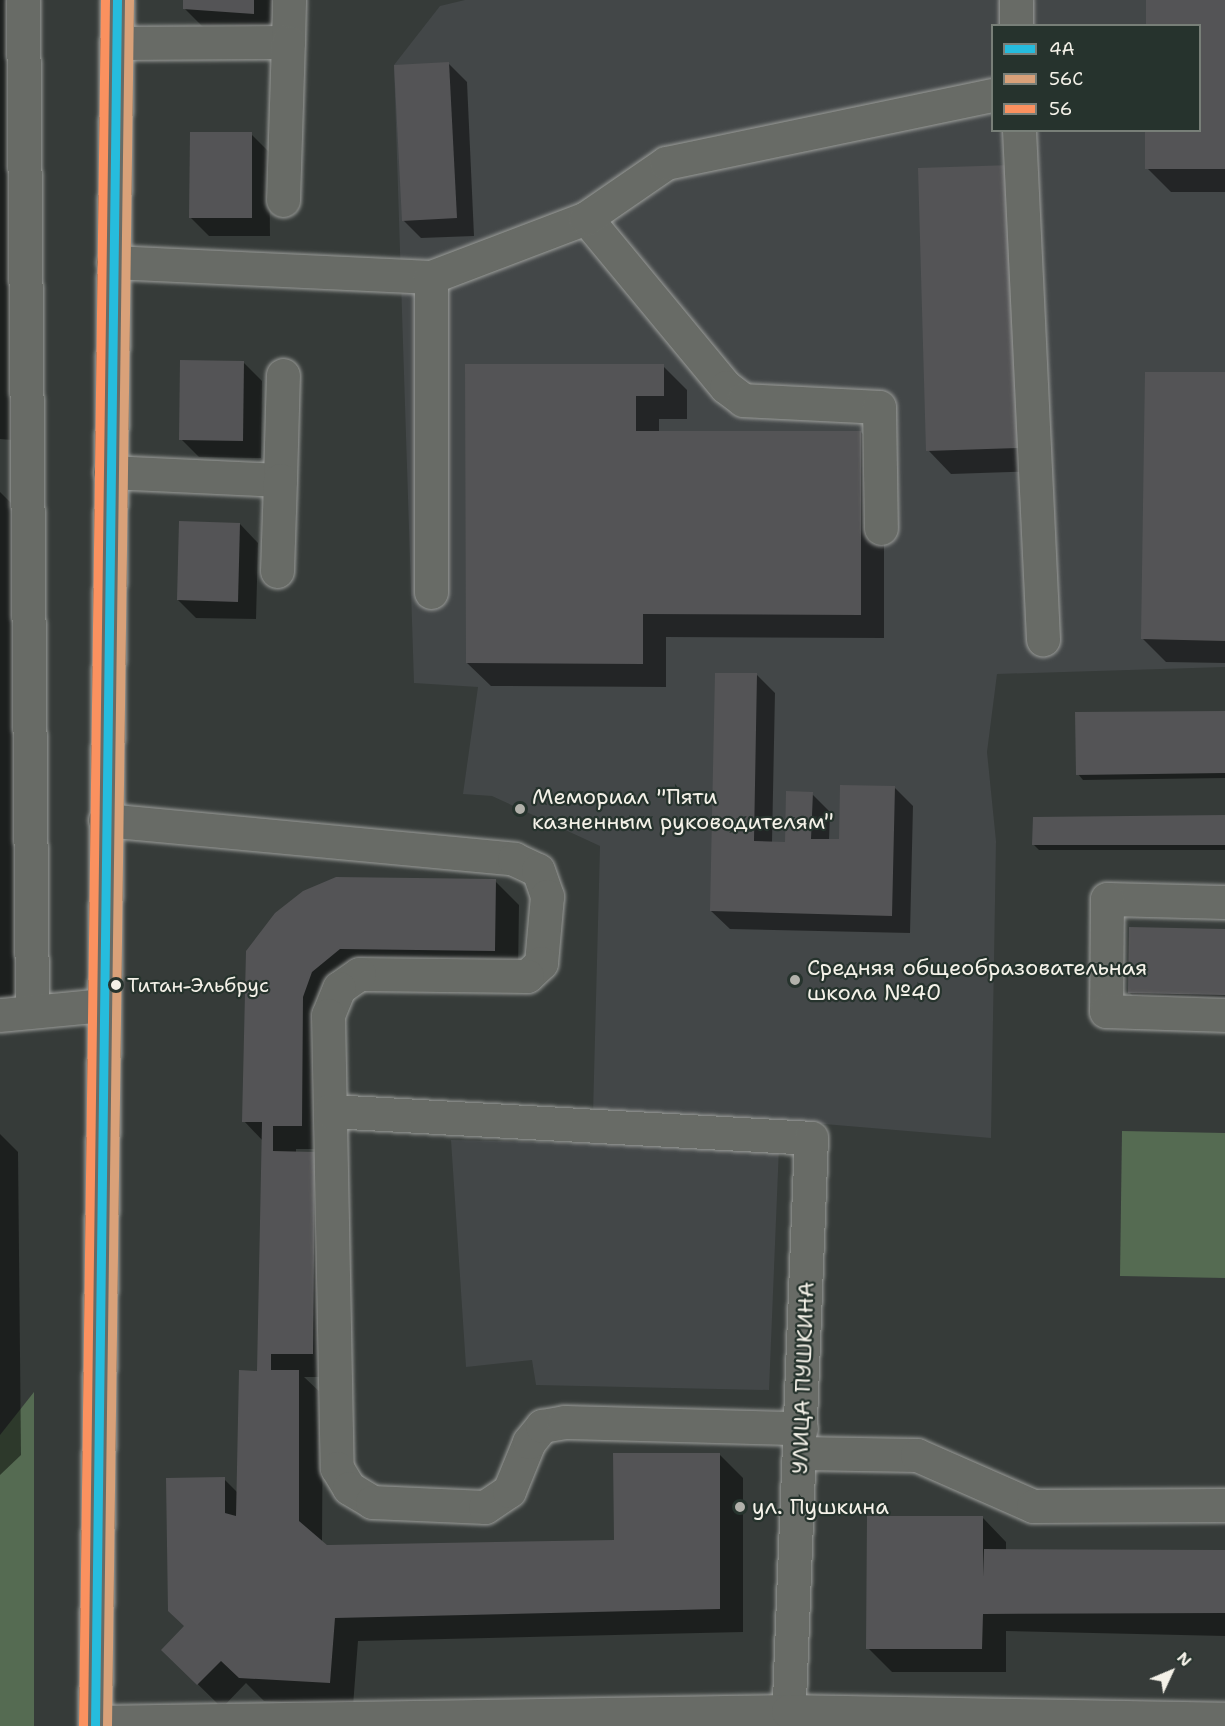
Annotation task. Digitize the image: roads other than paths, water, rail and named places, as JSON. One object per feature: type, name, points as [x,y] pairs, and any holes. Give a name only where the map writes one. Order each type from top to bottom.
[{"type":"street","points":[[23,0],[32,1011]]},
{"type":"street","points":[[117,0],[95,1724],[788,1718],[1225,1719]]},
{"type":"street","points":[[283,201],[289,0]]},
{"type":"street","points":[[1016,0],[1016,24]]},
{"type":"street","points":[[116,43],[288,42]]},
{"type":"street","points":[[113,262],[431,277],[586,218],[666,163],[991,95]]},
{"type":"street","points":[[1019,132],[1043,639]]},
{"type":"street","points":[[586,218],[726,387],[743,400],[879,407],[881,528]]},
{"type":"street","points":[[431,277],[431,592]]},
{"type":"street","points":[[276,571],[283,375]]},
{"type":"street","points":[[110,472],[280,480]]},
{"type":"street","points":[[105,820],[514,859],[538,870],[547,896],[541,963],[527,976],[359,974],[339,988],[328,1015],[337,1468],[349,1488],[372,1502],[485,1507],[509,1491],[529,1442],[542,1426],[564,1422],[801,1441],[917,1455],[1033,1506],[1225,1505]]},
{"type":"street","points":[[1225,902],[1107,899],[1106,1011],[1225,1015]]},
{"type":"street","points":[[0,1015],[103,1005]]},
{"type":"street","name":"УЛИЦА ПУШКИНА","points":[[330,1111],[811,1138],[801,1441],[788,1718]]},
{"type":"place","name":"Мемориал \"Пяти казненным руководителям\"","points":[[520,809]]},
{"type":"place","name":"Средняя общеобразовательная школа №40","points":[[795,980]]},
{"type":"place","name":"Титан-Эльбрус","points":[[116,985]]},
{"type":"place","name":"ул. Пушкина","points":[[740,1507]]}]
